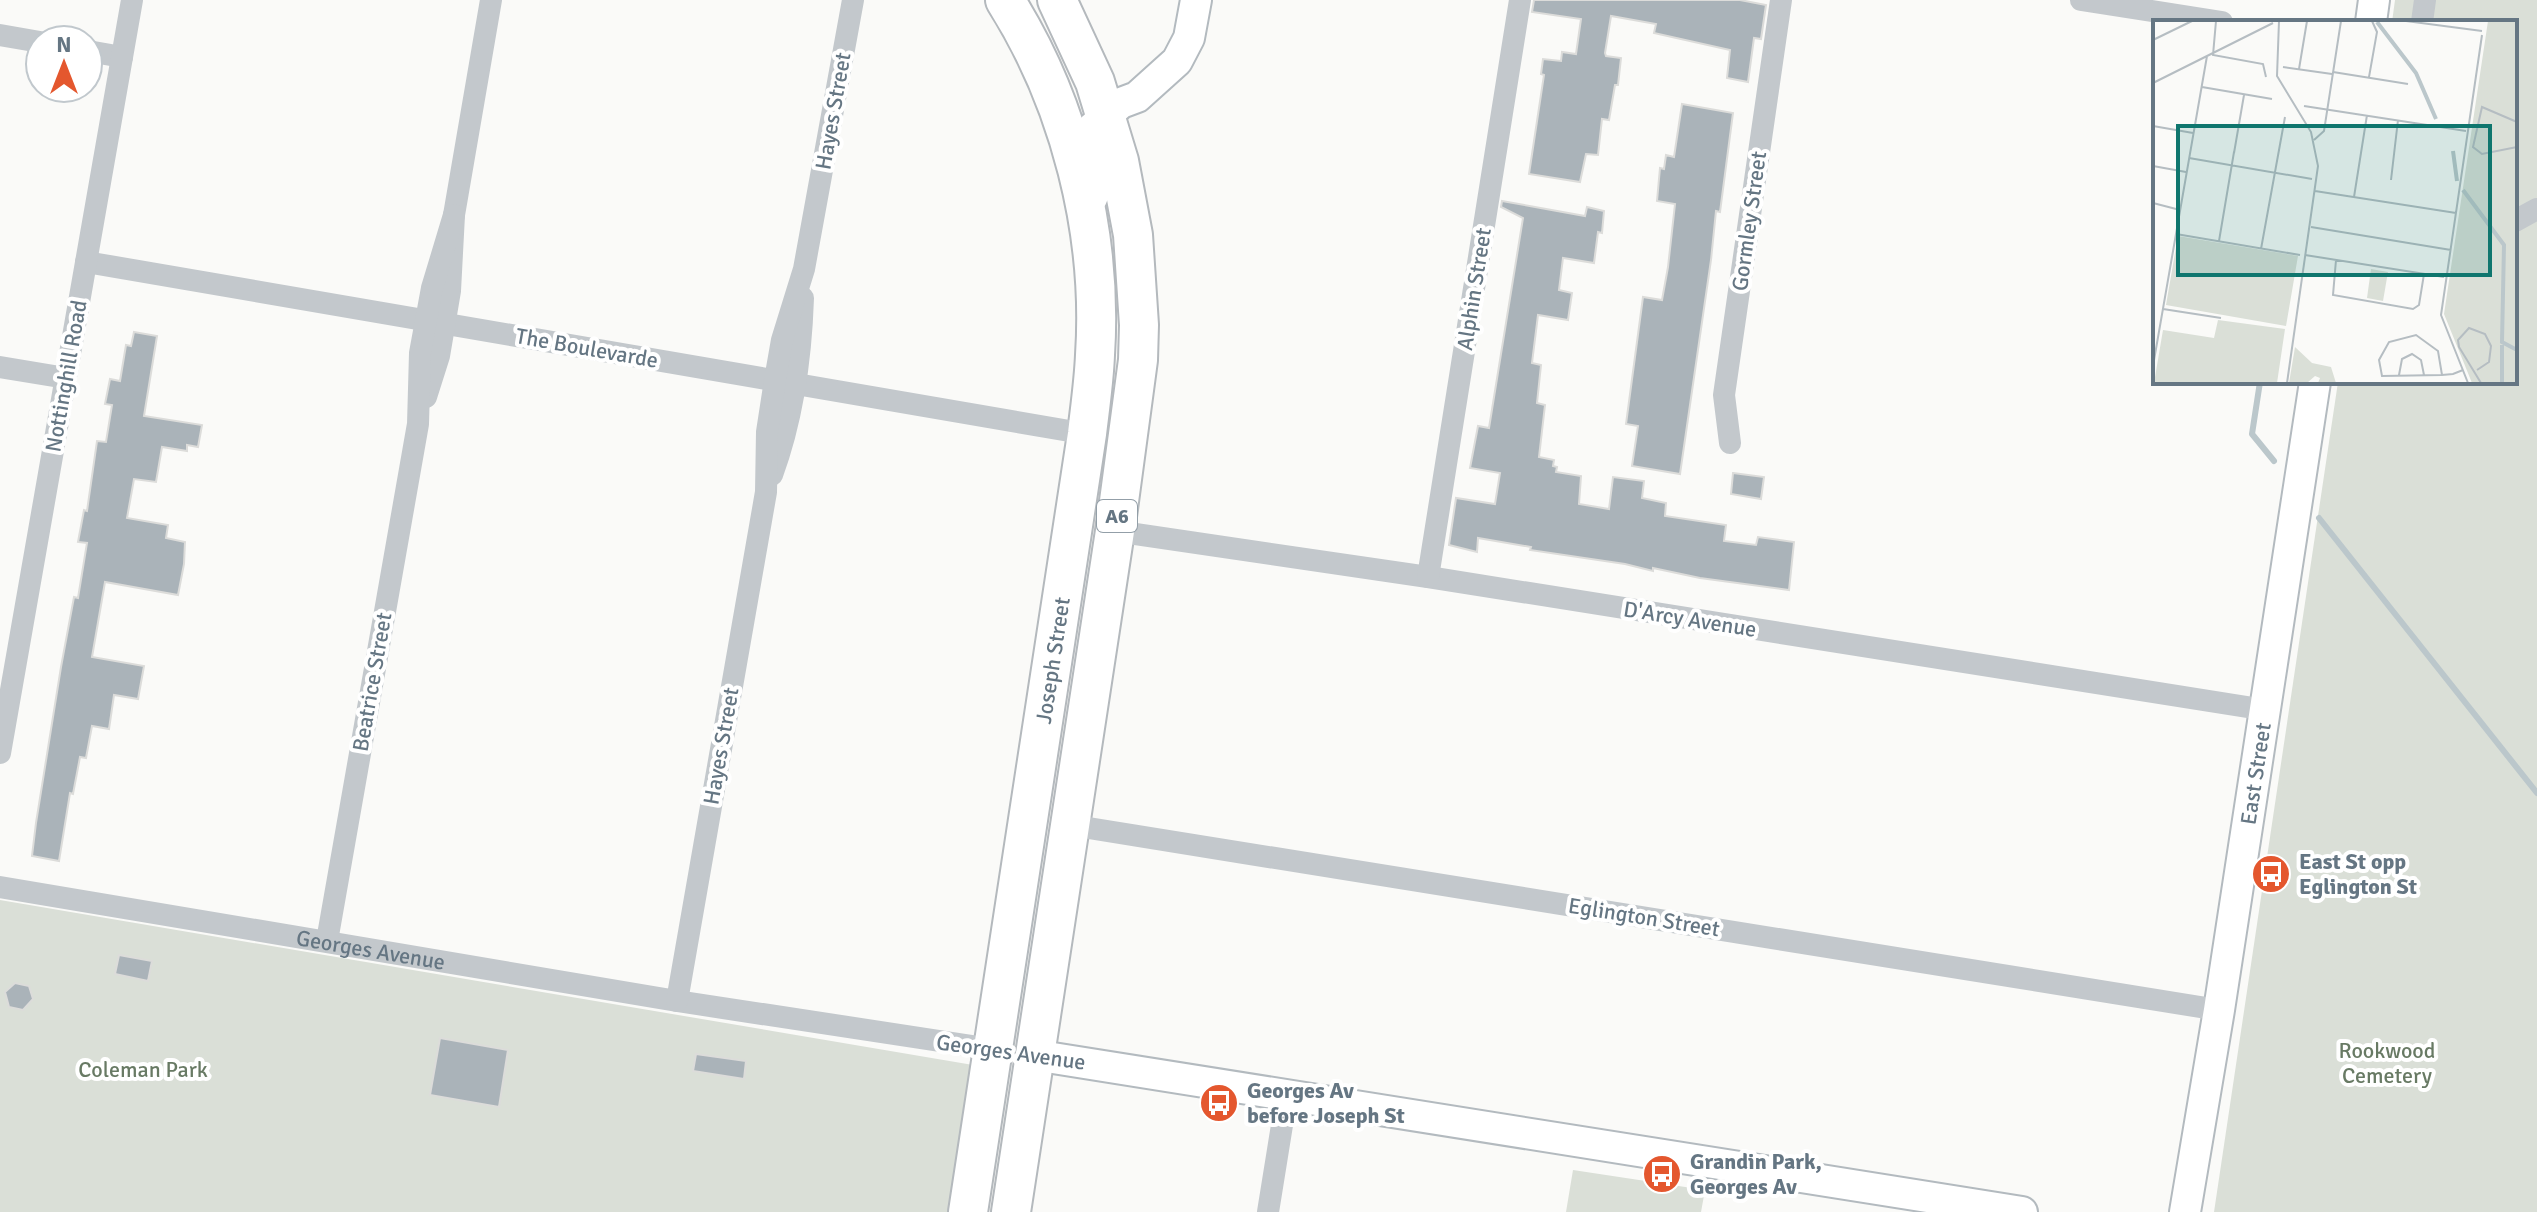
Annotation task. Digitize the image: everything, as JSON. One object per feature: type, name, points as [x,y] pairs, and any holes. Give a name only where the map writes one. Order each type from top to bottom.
[{"type":"highway","name":"A6","points":[[1005,0],[1037,58],[1060,115],[1074,157],[1085,211]]},
{"type":"highway","name":"A6","points":[[1057,0],[1082,53],[1114,108]]},
{"type":"highway","name":"Joseph Street","points":[[1011,1212],[1133,407],[1139,325],[1133,235],[1119,161],[1114,108]]},
{"type":"highway","name":"Joseph Street","points":[[968,1212],[1087,434],[1096,353],[1094,292],[1085,211]]},
{"type":"highway","name":"Georges Avenue","points":[[992,1049],[1034,1055]]},
{"type":"main road","name":"Joseph Street","points":[[1085,211],[1097,186],[1092,128],[1114,108],[1128,87],[1173,44],[1181,23],[1184,0]]},
{"type":"main road","points":[[1114,108],[1137,97],[1177,61],[1189,38],[1196,0]]},
{"type":"main road","points":[[2371,20],[2374,0]]},
{"type":"main road","name":"East Street","points":[[2185,1212],[2315,384]]},
{"type":"main road","name":"Georges Avenue","points":[[1034,1055],[2008,1211]]},
{"type":"street","name":"Nottinghill Road","points":[[0,753],[6,686],[66,378],[132,0]]},
{"type":"street","name":"Beatrice Street","points":[[327,941],[418,424],[420,353],[436,322],[432,288],[454,215],[491,0]]},
{"type":"street","name":"Hayes Street","points":[[677,1001],[766,492],[767,432],[785,382],[782,340],[804,269],[853,0]]},
{"type":"street","name":"Alphin Street","points":[[1428,577],[1520,0]]},
{"type":"street","name":"Gormley Street","points":[[1730,443],[1724,395],[1781,0]]},
{"type":"street","points":[[2081,0],[2209,20]]},
{"type":"street","points":[[2422,20],[2425,0]]},
{"type":"street","points":[[0,35],[24,39]]},
{"type":"street","points":[[104,54],[122,57]]},
{"type":"street","points":[[2517,220],[2537,209]]},
{"type":"street","name":"The Boulevarde","points":[[86,262],[1087,434]]},
{"type":"street","points":[[0,367],[66,378]]},
{"type":"street","name":"D'Arcy Avenue","points":[[1115,531],[1428,577],[2266,710]]},
{"type":"street","name":"Eglington Street","points":[[1070,825],[2219,1010]]},
{"type":"street","name":"Georges Avenue","points":[[0,887],[677,1001],[992,1049]]},
{"type":"street","points":[[1268,1212],[1287,1094]]},
{"type":"green space","name":"Rookwood Cemetery","points":[[2395,0],[2537,0],[2537,1212],[2214,1212],[2338,384],[2517,384],[2517,20],[2392,20]]},
{"type":"green space","name":"Coleman Park","points":[[0,900],[973,1065],[948,1212],[0,1212]]},
{"type":"green space","points":[[1573,1170],[1705,1190],[1701,1212],[1566,1212]]},
{"type":"building","points":[[1534,0],[1740,0],[1766,5],[1761,39],[1754,38],[1748,82],[1727,78],[1730,50],[1654,33],[1656,24],[1611,16],[1605,53],[1606,56],[1621,58],[1618,85],[1615,85],[1609,120],[1602,119],[1598,155],[1586,154],[1580,182],[1529,174],[1544,75],[1541,74],[1543,59],[1561,61],[1562,52],[1576,54],[1581,19],[1532,12]]},
{"type":"building","points":[[1682,104],[1733,113],[1720,212],[1716,211],[1680,474],[1632,466],[1638,426],[1626,424],[1643,297],[1662,300],[1668,267],[1675,204],[1657,201],[1660,168],[1664,169],[1666,155],[1674,157]]},
{"type":"building","points":[[1502,201],[1585,216],[1587,207],[1604,211],[1594,263],[1563,258],[1559,290],[1572,293],[1568,320],[1538,315],[1532,363],[1541,365],[1537,403],[1545,405],[1539,457],[1554,460],[1556,472],[1581,476],[1579,504],[1609,509],[1613,477],[1644,481],[1642,498],[1666,503],[1665,516],[1726,525],[1724,541],[1756,545],[1758,537],[1794,542],[1789,590],[1653,568],[1653,571],[1478,538],[1477,552],[1449,545],[1456,498],[1495,504],[1500,473],[1470,468],[1478,426],[1489,428],[1523,218],[1501,207]]},
{"type":"building","points":[[134,332],[157,336],[144,416],[202,425],[198,447],[187,445],[187,451],[162,447],[156,482],[134,479],[127,518],[168,525],[166,538],[185,542],[184,564],[178,595],[105,582],[92,657],[144,666],[138,699],[114,695],[109,729],[92,726],[86,758],[80,757],[73,794],[70,793],[59,861],[32,856],[36,823],[61,667],[74,597],[78,598],[87,543],[78,542],[84,510],[87,511],[97,441],[106,442],[112,405],[105,404],[110,379],[120,381],[126,345],[131,346]]},
{"type":"building","points":[[1733,473],[1764,477],[1761,499],[1731,494]]},
{"type":"building","points":[[119,955],[152,961],[148,981],[115,974]]},
{"type":"building","points":[[15,983],[29,986],[33,999],[23,1010],[9,1007],[5,992]]},
{"type":"building","points":[[440,1038],[508,1050],[499,1107],[430,1095]]},
{"type":"building","points":[[696,1054],[746,1061],[744,1079],[693,1071]]},
{"type":"waterway","points":[[2260,384],[2252,434],[2274,461]]},
{"type":"waterway","points":[[2319,518],[2537,793]]},
{"type":"place","name":"East St opp Eglington St","points":[[2271,874]]},
{"type":"place","name":"Georges Av before Joseph St","points":[[1219,1103]]},
{"type":"place","name":"Grandin Park, Georges Av","points":[[1662,1174]]}]
